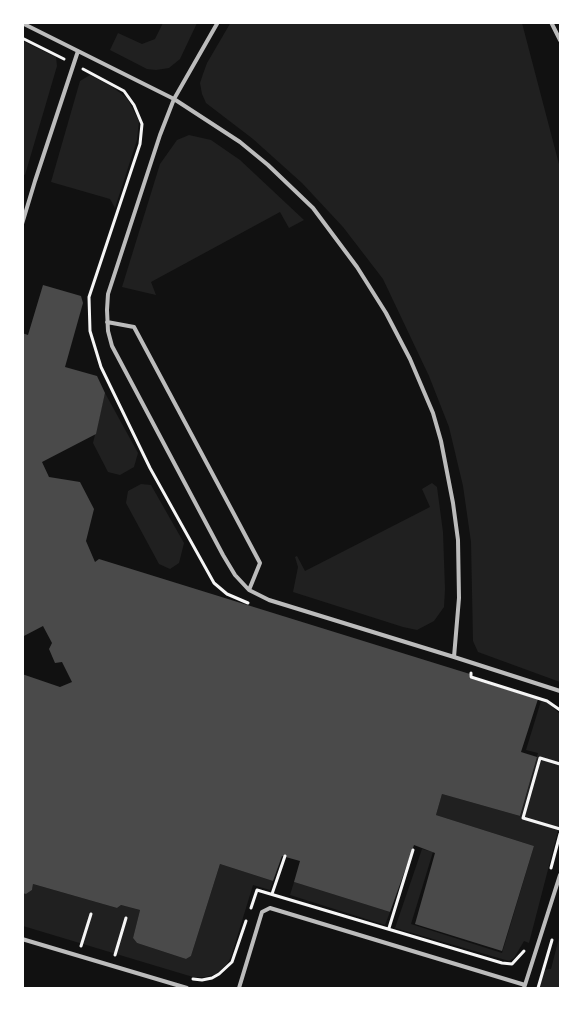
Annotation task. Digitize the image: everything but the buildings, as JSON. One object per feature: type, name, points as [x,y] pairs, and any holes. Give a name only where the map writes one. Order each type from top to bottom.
[{"type":"lane","points":[[218,22],[174,99],[160,135],[108,294],[107,322],[112,346],[223,555],[235,575],[249,590],[268,600],[454,657],[560,692]]},
{"type":"lane","points":[[551,22],[560,40]]},
{"type":"lane","points":[[22,23],[174,99],[240,142],[268,165],[313,208],[358,267],[400,337],[423,386],[433,413],[453,503],[458,540],[459,598],[454,657]]},
{"type":"lane","points":[[22,224],[78,51]]},
{"type":"lane","points":[[107,322],[134,327],[260,563],[249,590]]},
{"type":"lane","points":[[239,988],[262,912],[270,908],[524,987],[560,875]]},
{"type":"lane","points":[[22,939],[187,988]]},
{"type":"path","points":[[22,38],[124,91],[134,105],[142,124],[140,144],[90,297],[90,331],[101,367],[150,468],[214,583],[227,594]]},
{"type":"path","points":[[560,764],[540,758],[523,818],[560,829]]},
{"type":"path","points":[[550,873],[560,834]]},
{"type":"path","points":[[388,928],[413,850]]},
{"type":"path","points":[[272,894],[285,856]]},
{"type":"path","points":[[190,979],[202,980],[212,978],[232,962],[257,890],[502,963],[512,964],[530,946]]},
{"type":"path","points":[[81,946],[92,914]]},
{"type":"path","points":[[115,956],[126,918]]},
{"type":"path","points":[[538,988],[555,932]]},
{"type":"shaded area","points":[[231,22],[522,23],[560,168],[560,682],[478,652],[473,641],[471,542],[463,486],[449,427],[429,376],[383,279],[343,227],[302,183],[253,139],[206,103],[200,83],[207,63]]},
{"type":"shaded area","points":[[163,23],[197,23],[180,59],[169,68],[147,69],[110,50],[118,33],[142,44],[155,39]]},
{"type":"shaded area","points":[[23,41],[56,57],[57,66],[25,175],[22,174]]},
{"type":"shaded area","points":[[90,75],[111,86],[127,98],[139,121],[137,140],[115,208],[110,199],[51,182],[80,81]]},
{"type":"shaded area","points":[[189,135],[211,140],[240,160],[304,220],[289,228],[280,212],[151,282],[156,295],[122,287],[160,164],[177,140]]},
{"type":"shaded area","points":[[105,393],[138,453],[134,467],[120,475],[108,472],[93,443]]},
{"type":"shaded area","points":[[432,483],[437,487],[443,532],[445,589],[444,607],[434,621],[417,630],[293,592],[298,567],[295,557],[297,556],[305,571],[430,507],[422,489]]},
{"type":"shaded area","points":[[141,484],[151,485],[184,543],[179,563],[170,569],[159,564],[126,503],[128,491]]},
{"type":"shaded area","points":[[541,701],[548,703],[560,714],[560,823],[529,943],[524,941],[514,958],[509,961],[395,928],[422,849],[433,852],[411,924],[502,953],[534,846],[436,815],[442,794],[520,816],[538,753],[526,750]]},
{"type":"shaded area","points":[[220,864],[273,881],[270,890],[253,885],[231,957],[227,964],[216,974],[205,977],[193,977],[23,926],[23,893],[26,894],[32,890],[33,884],[117,908],[121,905],[140,910],[133,938],[137,943],[186,959],[191,956]]},
{"type":"shaded area","points":[[294,882],[390,912],[385,925],[290,895]]},
{"type":"shaded area","points":[[560,934],[560,988],[539,988],[543,970],[551,969]]}]
